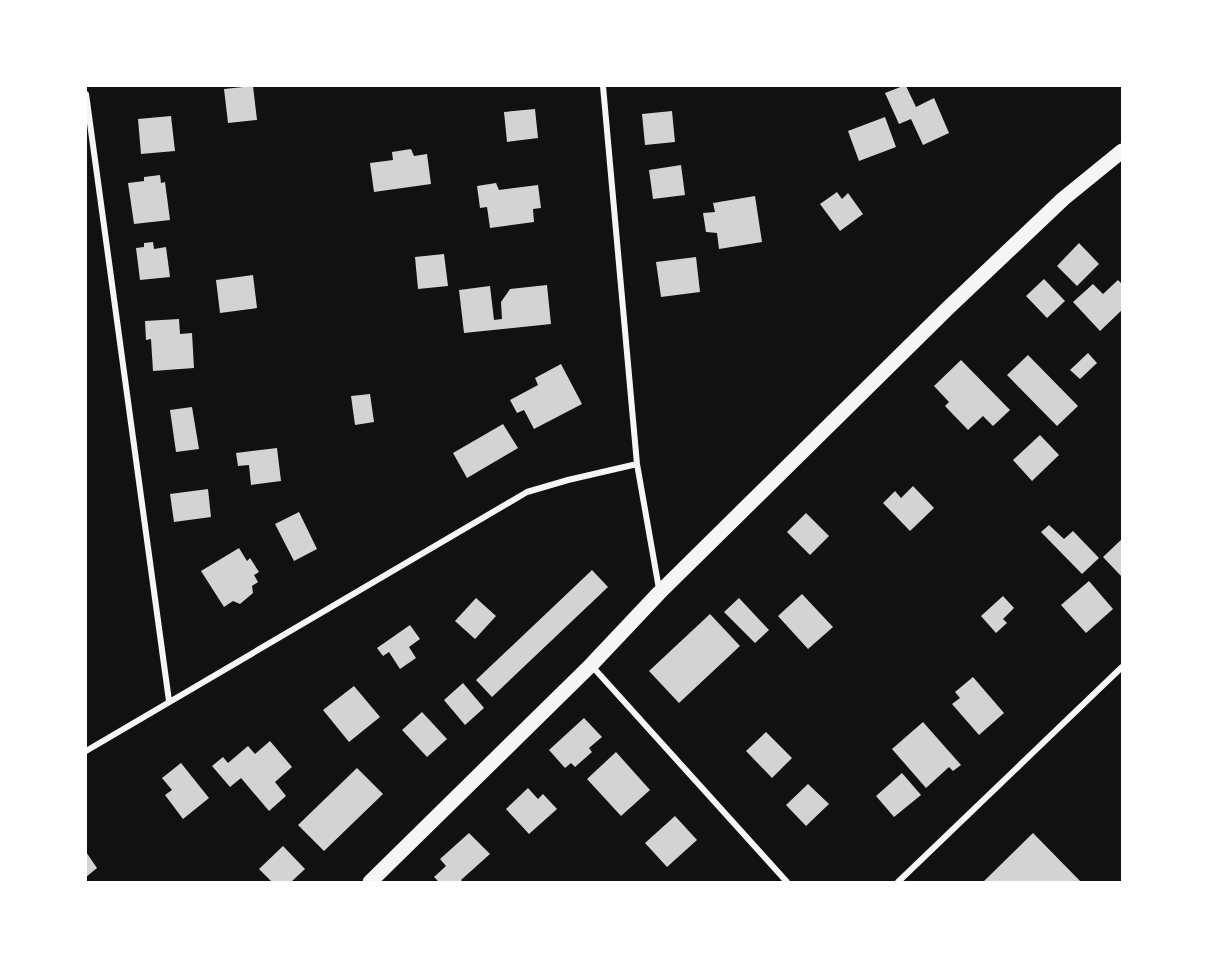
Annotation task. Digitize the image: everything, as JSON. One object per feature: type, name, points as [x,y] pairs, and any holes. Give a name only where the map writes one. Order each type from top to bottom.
[{"type":"main road","points":[[370,882],[591,665],[659,592],[948,308],[1063,199],[1122,151]]},
{"type":"street","points":[[603,86],[637,464],[659,592]]},
{"type":"street","points":[[86,94],[169,701]]},
{"type":"street","points":[[86,751],[528,492],[637,464]]},
{"type":"street","points":[[591,665],[787,882]]},
{"type":"street","points":[[898,882],[1122,667]]},
{"type":"building","points":[[253,86],[257,120],[228,123],[224,89]]},
{"type":"building","points":[[906,86],[916,107],[934,98],[949,133],[923,145],[911,119],[899,124],[885,93]]},
{"type":"building","points":[[535,109],[538,138],[507,142],[504,112]]},
{"type":"building","points":[[672,111],[675,142],[645,145],[642,114]]},
{"type":"building","points":[[171,116],[175,151],[141,154],[138,119]]},
{"type":"building","points":[[885,117],[896,147],[859,161],[848,131]]},
{"type":"building","points":[[411,149],[414,156],[427,154],[431,184],[374,192],[370,163],[393,160],[392,152]]},
{"type":"building","points":[[681,165],[685,195],[653,199],[649,170]]},
{"type":"building","points":[[160,175],[161,183],[165,182],[170,220],[134,224],[128,183],[144,181],[144,177]]},
{"type":"building","points":[[496,183],[499,190],[538,185],[541,208],[533,209],[534,222],[490,228],[487,207],[480,208],[477,186]]},
{"type":"building","points":[[837,192],[842,199],[848,193],[863,214],[840,231],[820,204]]},
{"type":"building","points":[[755,196],[762,242],[719,249],[717,233],[706,232],[703,213],[715,212],[713,203]]},
{"type":"building","points":[[153,242],[154,249],[166,247],[170,277],[140,280],[136,248],[144,247],[144,243]]},
{"type":"building","points":[[1079,243],[1099,264],[1077,286],[1057,266]]},
{"type":"building","points":[[444,254],[448,286],[418,289],[415,257]]},
{"type":"building","points":[[696,257],[700,292],[661,297],[656,262]]},
{"type":"building","points":[[253,275],[257,308],[220,313],[216,280]]},
{"type":"building","points":[[1044,279],[1065,301],[1047,318],[1026,296]]},
{"type":"building","points":[[1118,280],[1122,284],[1122,310],[1100,331],[1073,302],[1093,284],[1103,294]]},
{"type":"building","points":[[547,285],[551,324],[464,333],[459,290],[490,286],[494,320],[502,319],[501,302],[510,289]]},
{"type":"building","points":[[179,319],[180,334],[192,333],[194,368],[153,371],[151,339],[146,340],[145,321]]},
{"type":"building","points":[[1088,353],[1097,363],[1080,379],[1070,370]]},
{"type":"building","points":[[1028,355],[1078,406],[1057,426],[1007,375]]},
{"type":"building","points":[[961,360],[1010,410],[993,426],[983,416],[968,430],[945,406],[949,402],[934,386]]},
{"type":"building","points":[[561,364],[582,404],[534,429],[524,410],[517,413],[510,400],[538,385],[535,378]]},
{"type":"building","points":[[370,394],[374,422],[355,425],[351,396]]},
{"type":"building","points":[[192,407],[199,449],[176,452],[170,410]]},
{"type":"building","points":[[503,424],[518,448],[467,478],[453,453]]},
{"type":"building","points":[[1040,435],[1059,455],[1032,481],[1013,460]]},
{"type":"building","points":[[277,448],[281,481],[251,485],[249,465],[238,466],[236,453]]},
{"type":"building","points":[[913,486],[934,508],[910,531],[883,503],[895,491],[901,498]]},
{"type":"building","points":[[208,489],[211,517],[174,522],[170,494]]},
{"type":"building","points":[[299,512],[317,549],[294,561],[275,524]]},
{"type":"building","points":[[806,513],[829,536],[810,555],[787,532]]},
{"type":"building","points":[[1049,525],[1064,539],[1073,531],[1099,558],[1082,574],[1041,532]]},
{"type":"building","points":[[1122,539],[1122,577],[1103,557]]},
{"type":"building","points":[[239,548],[247,561],[250,558],[259,572],[254,575],[258,582],[252,586],[253,593],[240,604],[233,601],[224,607],[201,571]]},
{"type":"building","points":[[592,570],[608,587],[492,697],[476,680]]},
{"type":"building","points":[[1089,581],[1113,609],[1086,633],[1061,605]]},
{"type":"building","points":[[802,594],[833,627],[808,649],[778,616]]},
{"type":"building","points":[[1003,596],[1014,608],[1003,619],[1007,623],[996,633],[981,616]]},
{"type":"building","points":[[476,598],[496,616],[475,639],[455,621]]},
{"type":"building","points":[[739,598],[769,630],[755,643],[724,612]]},
{"type":"building","points":[[710,614],[740,646],[679,703],[649,671]]},
{"type":"building","points":[[410,625],[420,639],[409,647],[416,658],[400,669],[389,652],[383,656],[377,648]]},
{"type":"building","points":[[973,677],[1004,713],[979,735],[952,704],[960,698],[955,692]]},
{"type":"building","points":[[463,683],[484,708],[465,725],[444,700]]},
{"type":"building","points":[[354,686],[380,717],[349,742],[323,710]]},
{"type":"building","points":[[422,712],[447,739],[427,757],[402,730]]},
{"type":"building","points":[[584,718],[602,737],[589,748],[592,752],[575,767],[571,763],[565,768],[549,750]]},
{"type":"building","points":[[923,722],[961,765],[953,771],[949,767],[926,788],[892,749]]},
{"type":"building","points":[[766,732],[792,758],[772,778],[746,751]]},
{"type":"building","points":[[270,741],[292,767],[275,782],[286,796],[269,811],[241,778],[230,787],[212,766],[223,757],[228,763],[248,746],[255,754]]},
{"type":"building","points":[[616,752],[650,790],[621,816],[587,779]]},
{"type":"building","points":[[181,763],[209,798],[183,819],[165,795],[172,790],[162,778]]},
{"type":"building","points":[[357,768],[383,794],[324,851],[298,825]]},
{"type":"building","points":[[902,773],[921,795],[894,817],[876,796]]},
{"type":"building","points":[[808,784],[829,804],[806,826],[786,805]]},
{"type":"building","points":[[528,788],[538,799],[543,794],[557,809],[529,834],[506,809]]},
{"type":"building","points":[[675,816],[697,840],[667,867],[645,843]]},
{"type":"building","points":[[469,833],[490,854],[461,880],[463,882],[439,882],[434,877],[446,866],[440,859]]},
{"type":"building","points":[[1033,833],[1081,882],[983,882]]},
{"type":"building","points":[[283,846],[305,869],[291,882],[272,882],[259,869]]},
{"type":"building","points":[[86,852],[97,868],[86,877]]}]
